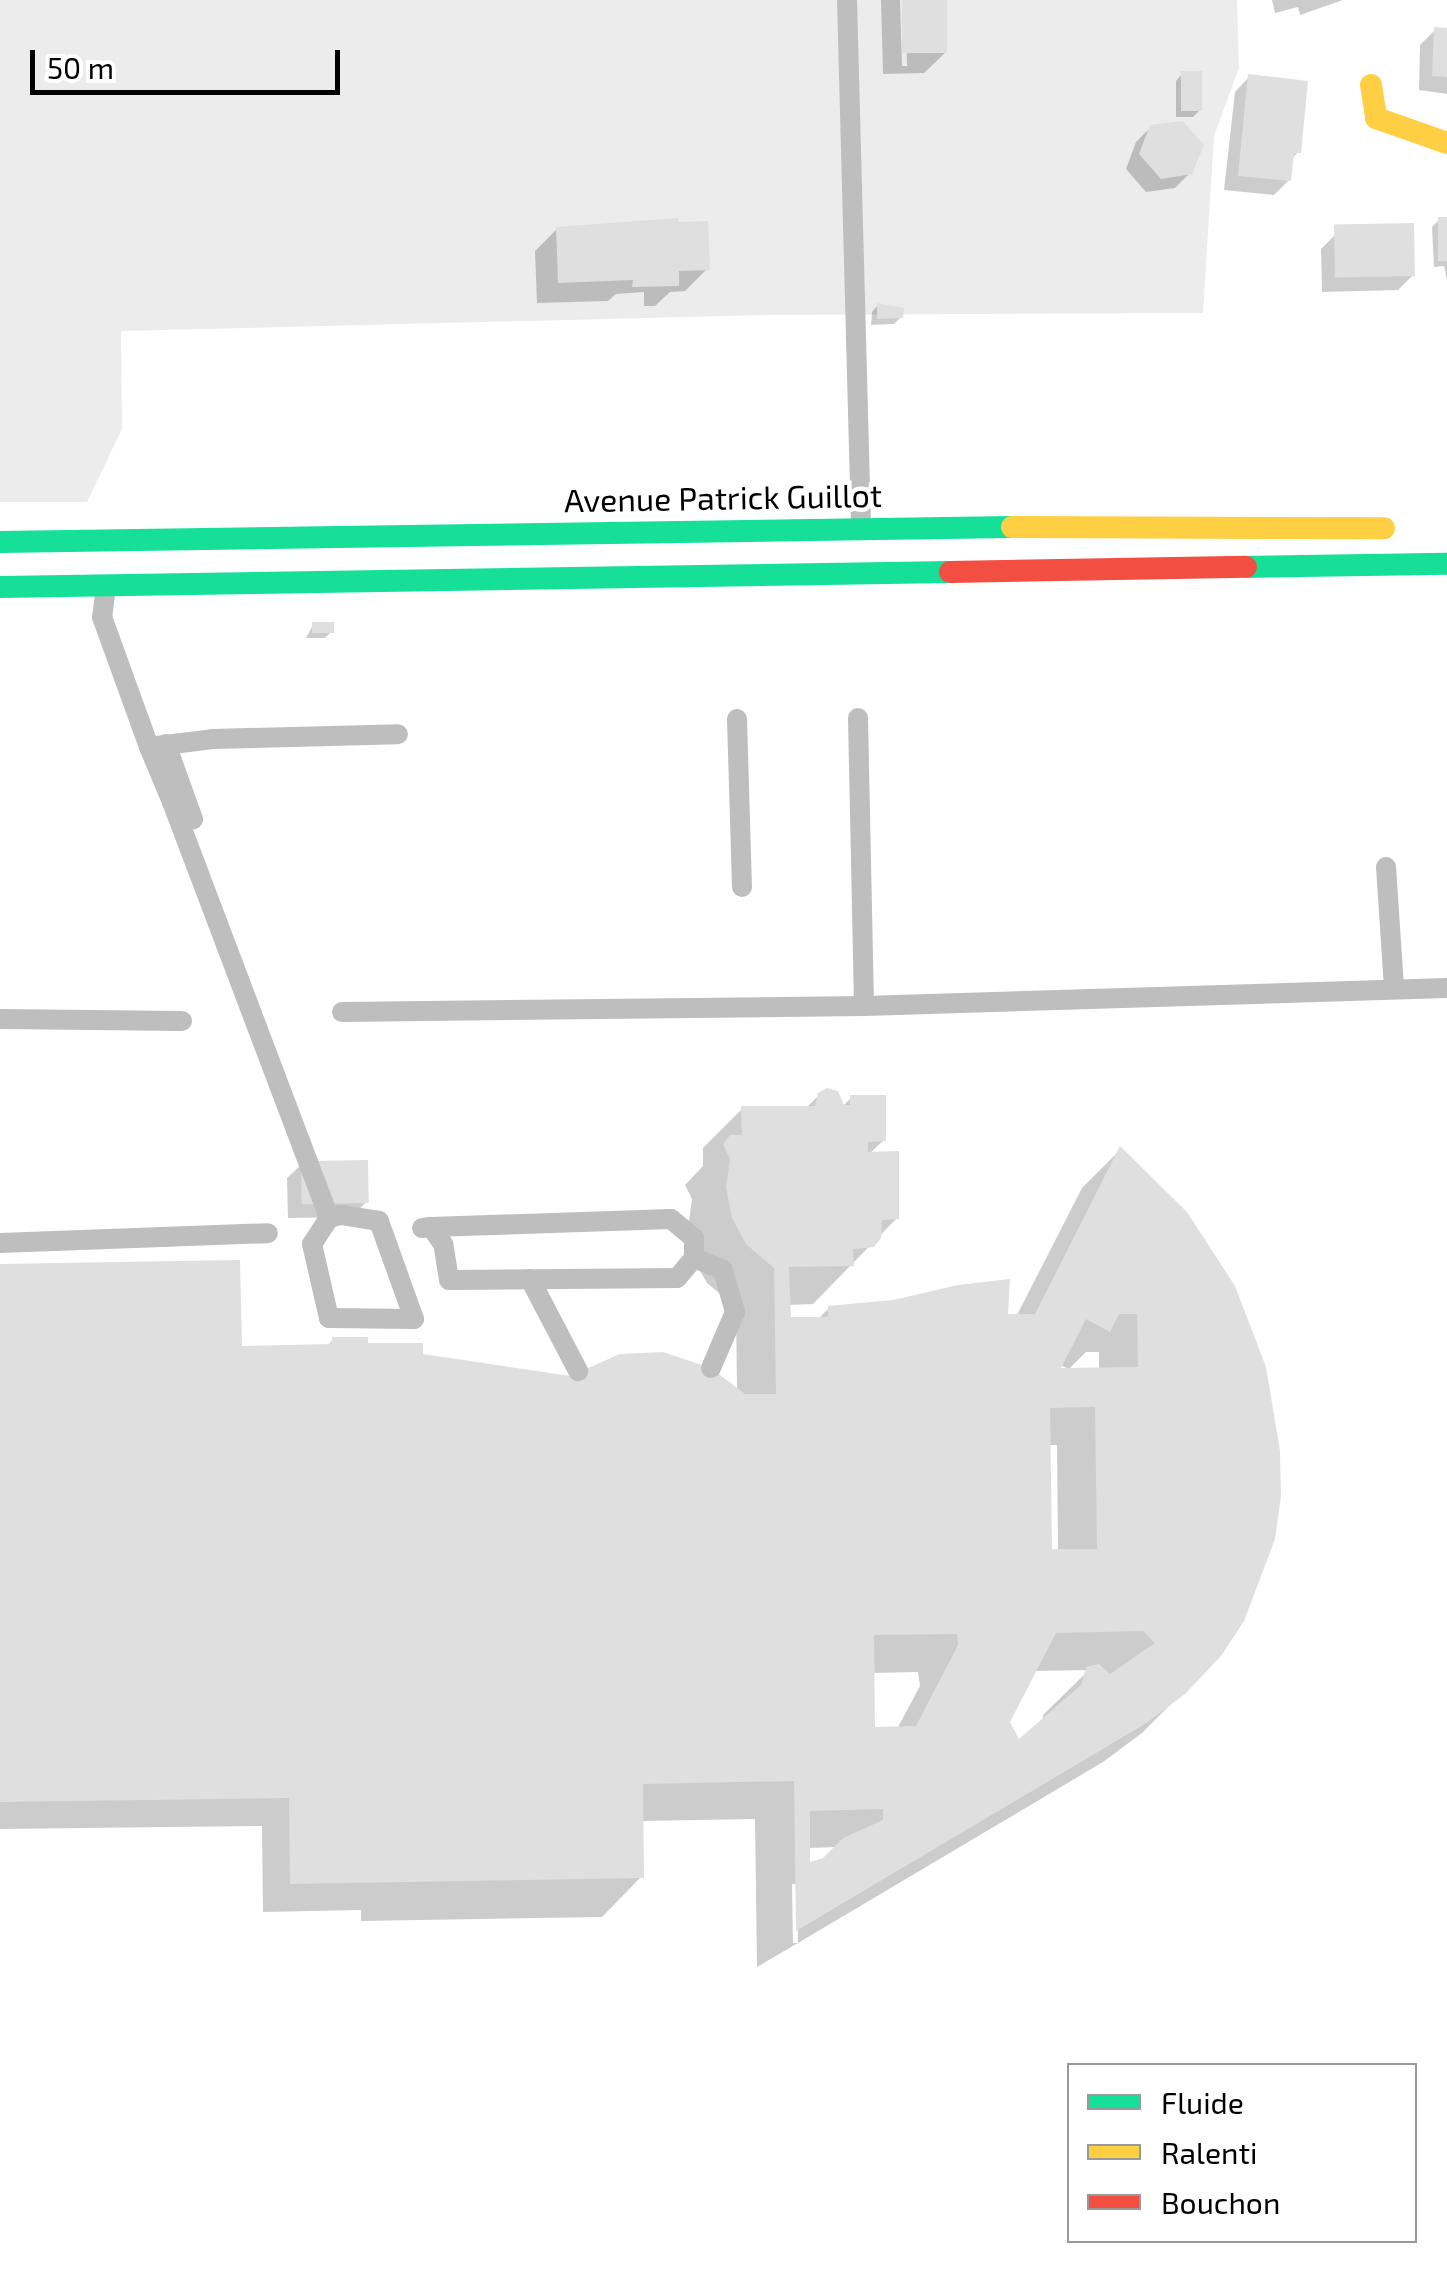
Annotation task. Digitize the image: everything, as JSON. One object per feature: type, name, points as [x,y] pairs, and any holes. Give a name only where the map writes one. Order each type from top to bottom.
[{"type":"street","points":[[1371,85],[1376,118],[1447,143]]},
{"type":"street","name":"Avenue Patrick Guillot","points":[[0,542],[862,527],[1409,528]]},
{"type":"street","points":[[0,587],[1447,564]]},
{"type":"lane","points":[[848,0],[862,527]]},
{"type":"lane","points":[[115,541],[102,617],[157,745],[334,1216]]},
{"type":"lane","points":[[737,718],[742,887]]},
{"type":"lane","points":[[858,718],[864,1006]]},
{"type":"lane","points":[[157,745],[398,734]]},
{"type":"lane","points":[[1386,867],[1394,988]]},
{"type":"lane","points":[[342,1012],[864,1006],[1447,988]]},
{"type":"lane","points":[[0,1020],[182,1021]]},
{"type":"lane","points":[[334,1216],[379,1221],[414,1319],[329,1318],[312,1244],[334,1216]]},
{"type":"lane","points":[[670,1219],[694,1238],[694,1258],[678,1278],[449,1280],[443,1244],[427,1228],[670,1219]]},
{"type":"lane","points":[[0,1242],[268,1233]]},
{"type":"lane","points":[[694,1258],[723,1270],[735,1312],[711,1368]]},
{"type":"lane","points":[[530,1279],[578,1372]]},
{"type":"shaded area","points":[[0,0],[1237,0],[1239,68],[1214,136],[1203,313],[765,315],[121,331],[122,429],[87,502],[0,502]]},
{"type":"building","points":[[902,0],[947,0],[947,53],[902,53]]},
{"type":"building","points":[[1434,27],[1447,28],[1447,77],[1432,76]]},
{"type":"building","points":[[1181,71],[1202,71],[1202,111],[1181,111]]},
{"type":"building","points":[[1248,74],[1308,81],[1301,153],[1294,153],[1291,181],[1238,176]]},
{"type":"building","points":[[1183,121],[1204,145],[1192,174],[1161,179],[1139,154],[1150,125]]},
{"type":"building","points":[[1438,217],[1447,217],[1447,261],[1438,261]]},
{"type":"building","points":[[678,218],[679,222],[708,221],[710,270],[679,271],[679,286],[632,287],[633,280],[558,283],[556,227]]},
{"type":"building","points":[[1414,223],[1415,276],[1335,277],[1334,224]]},
{"type":"building","points":[[877,303],[904,308],[903,318],[877,319]]},
{"type":"building","points":[[312,622],[334,622],[334,633],[312,633]]},
{"type":"building","points":[[827,1088],[838,1091],[844,1105],[850,1105],[850,1095],[886,1095],[886,1141],[868,1142],[868,1152],[899,1151],[899,1219],[882,1220],[881,1238],[874,1247],[853,1249],[854,1266],[789,1267],[791,1317],[828,1317],[828,1306],[893,1300],[958,1285],[1010,1279],[1008,1314],[1035,1314],[1120,1146],[1187,1212],[1235,1286],[1266,1367],[1280,1451],[1281,1496],[1275,1539],[1244,1621],[1221,1656],[1185,1694],[1145,1724],[796,1931],[794,1781],[643,1784],[644,1878],[290,1884],[289,1798],[0,1802],[0,1264],[240,1260],[242,1346],[332,1344],[332,1337],[368,1337],[368,1343],[423,1343],[423,1354],[570,1376],[620,1354],[663,1352],[711,1368],[745,1394],[776,1394],[774,1268],[746,1244],[732,1218],[726,1187],[730,1159],[723,1144],[730,1135],[742,1135],[741,1106],[815,1106],[818,1093]],"holes":[[[1119,1314],[1137,1314],[1138,1367],[1061,1368],[1086,1319],[1110,1332]],[[1095,1407],[1097,1549],[1052,1549],[1050,1408]],[[1143,1631],[1155,1643],[1110,1674],[1099,1664],[1086,1667],[1081,1685],[1019,1739],[1010,1722],[1056,1633]],[[957,1634],[958,1645],[916,1726],[875,1727],[874,1635]],[[883,1809],[883,1820],[843,1838],[823,1858],[810,1862],[810,1811]]]},
{"type":"building","points":[[368,1160],[369,1203],[302,1204],[301,1161]]},
{"type":"traffic: fast","points":[[0,542],[1012,527]]},
{"type":"traffic: fast","points":[[1246,567],[1447,564]]},
{"type":"traffic: fast","points":[[0,587],[950,572]]},
{"type":"traffic: slow","points":[[1371,85],[1376,118],[1447,143]]},
{"type":"traffic: slow","points":[[1012,527],[1384,528]]},
{"type":"traffic: jam","points":[[950,572],[1246,567]]}]
